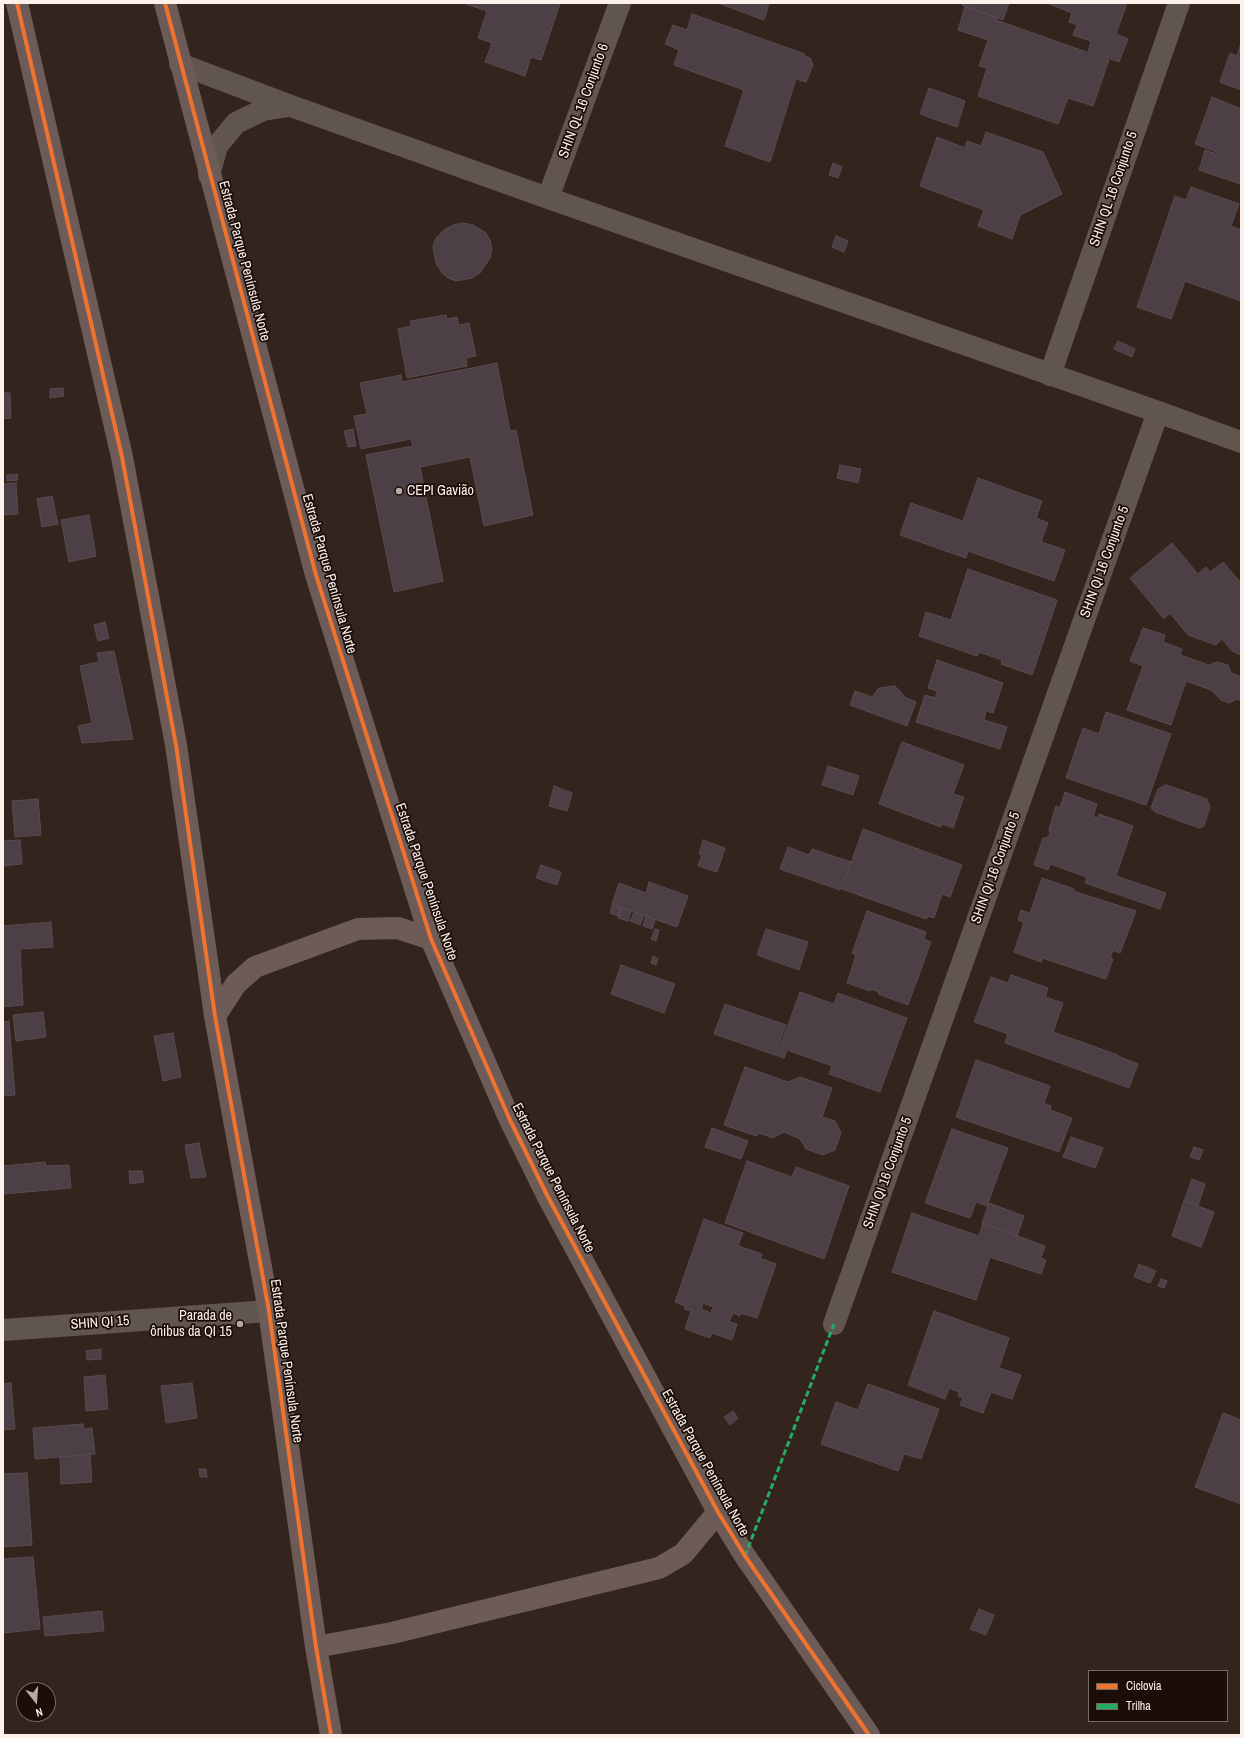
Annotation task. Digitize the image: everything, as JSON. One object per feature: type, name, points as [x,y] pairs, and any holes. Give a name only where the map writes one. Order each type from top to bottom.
[{"type":"main road","name":"Estrada Parque Península Norte","points":[[17,3],[122,457],[176,745],[215,1016],[269,1311],[316,1647],[331,1735]]},
{"type":"main road","name":"Estrada Parque Península Norte","points":[[164,3],[316,575],[431,939],[510,1120],[547,1195],[718,1512],[745,1556],[869,1735]]},
{"type":"main road","points":[[215,1016],[236,984],[254,967],[358,929],[398,928],[431,939]]},
{"type":"main road","points":[[316,1647],[392,1633],[659,1568],[683,1554],[718,1512]]},
{"type":"street","name":"SHIN QL 16 Conjunto 6","points":[[548,198],[620,3]]},
{"type":"street","name":"SHIN QL 16 Conjunto 5","points":[[1050,375],[1179,3]]},
{"type":"street","points":[[180,64],[291,106],[548,198],[1241,442]]},
{"type":"street","points":[[209,175],[217,146],[236,123],[263,110],[291,106]]},
{"type":"street","name":"SHIN QI 16 Conjunto 5","points":[[834,1324],[1158,412]]},
{"type":"street","name":"SHIN QI 15","points":[[3,1330],[269,1311]]},
{"type":"building","points":[[463,3],[560,3],[541,60],[531,57],[525,76],[485,62],[492,43],[478,38],[487,11]]},
{"type":"building","points":[[718,3],[769,3],[764,20]]},
{"type":"building","points":[[963,3],[1009,3],[1003,20],[962,5]]},
{"type":"building","points":[[1047,3],[1127,3],[1116,34],[1128,39],[1119,62],[1088,51],[1091,41],[1073,35],[1077,25],[1069,22],[1072,13]]},
{"type":"building","points":[[965,6],[997,18],[996,20],[1109,60],[1093,106],[1068,98],[1058,124],[978,96],[987,68],[979,66],[988,40],[958,30]]},
{"type":"building","points":[[692,14],[805,54],[804,56],[810,58],[813,65],[806,82],[796,79],[770,162],[725,146],[744,90],[674,65],[679,50],[665,44],[673,25],[687,30]]},
{"type":"building","points":[[1241,43],[1241,90],[1220,82],[1230,53],[1237,56]]},
{"type":"building","points":[[929,88],[965,101],[957,127],[920,114]]},
{"type":"building","points":[[1212,97],[1241,109],[1241,184],[1199,170],[1205,150],[1217,154],[1217,152],[1195,144]]},
{"type":"building","points":[[986,132],[1043,152],[1062,194],[1020,215],[1012,239],[978,226],[984,210],[920,186],[937,137],[965,148],[967,141],[981,146]]},
{"type":"building","points":[[833,163],[842,167],[838,178],[829,175]]},
{"type":"building","points":[[1191,187],[1239,204],[1231,226],[1241,230],[1241,301],[1185,281],[1171,319],[1137,307],[1175,196],[1186,200]]},
{"type":"building","points":[[463,223],[473,225],[486,233],[490,240],[492,249],[490,258],[480,273],[472,278],[456,281],[448,278],[442,273],[436,263],[433,247],[436,238],[444,230],[453,225]]},
{"type":"building","points":[[836,236],[848,241],[844,252],[832,247]]},
{"type":"building","points":[[446,315],[447,319],[457,317],[459,325],[469,323],[476,356],[466,358],[467,366],[407,378],[398,329],[411,326],[410,321]]},
{"type":"building","points":[[1118,341],[1135,349],[1132,357],[1114,349]]},
{"type":"building","name":"CEPI Gavião","points":[[497,363],[510,431],[516,430],[533,515],[484,526],[470,457],[420,467],[443,581],[394,592],[366,455],[413,446],[411,439],[361,449],[354,416],[367,414],[360,383],[401,375],[402,382]]},
{"type":"building","points":[[63,388],[64,396],[50,398],[50,389]]},
{"type":"building","points":[[3,393],[10,393],[11,418],[3,419]]},
{"type":"building","points":[[353,429],[356,446],[348,447],[344,431]]},
{"type":"building","points":[[840,465],[861,469],[858,483],[837,478]]},
{"type":"building","points":[[17,474],[18,480],[7,481],[7,475]]},
{"type":"building","points":[[978,478],[1042,501],[1036,518],[1048,523],[1041,542],[1065,550],[1054,581],[968,551],[966,558],[900,535],[911,503],[963,521]]},
{"type":"building","points":[[16,483],[18,514],[3,515],[3,484]]},
{"type":"building","points":[[52,496],[58,524],[42,527],[37,499]]},
{"type":"building","points":[[89,515],[96,556],[69,562],[61,520]]},
{"type":"building","points":[[1172,543],[1198,574],[1206,567],[1210,572],[1223,562],[1241,583],[1241,655],[1232,651],[1222,639],[1216,645],[1188,635],[1170,613],[1164,619],[1130,578]]},
{"type":"building","points":[[968,569],[1057,600],[1032,675],[1001,664],[1002,660],[979,652],[977,656],[919,636],[926,612],[951,620]]},
{"type":"building","points":[[105,622],[109,638],[98,641],[94,625]]},
{"type":"building","points":[[1143,628],[1165,635],[1163,642],[1182,649],[1180,655],[1209,665],[1217,662],[1228,665],[1231,673],[1241,677],[1241,701],[1237,699],[1229,703],[1221,700],[1211,690],[1186,681],[1171,725],[1127,710],[1143,666],[1130,661]]},
{"type":"building","points":[[114,651],[133,739],[82,743],[78,726],[92,723],[80,666],[99,662],[97,653]]},
{"type":"building","points":[[937,660],[1003,683],[993,713],[986,711],[984,720],[1007,727],[1000,749],[916,722],[925,695],[935,698],[937,691],[928,688]]},
{"type":"building","points":[[895,686],[906,698],[916,702],[907,726],[850,705],[855,691],[872,697],[879,688]]},
{"type":"building","points":[[1106,712],[1171,734],[1146,805],[1066,778],[1083,728],[1099,734]]},
{"type":"building","points":[[902,742],[964,765],[953,794],[964,797],[953,828],[942,824],[941,827],[879,804]]},
{"type":"building","points":[[828,766],[859,776],[853,795],[822,785]]},
{"type":"building","points":[[1166,785],[1207,799],[1210,807],[1204,826],[1199,828],[1155,812],[1151,808],[1158,789]]},
{"type":"building","points":[[554,786],[572,793],[567,811],[549,806]]},
{"type":"building","points":[[1065,792],[1097,804],[1093,817],[1098,818],[1099,814],[1133,826],[1116,876],[1166,893],[1160,909],[1085,883],[1087,877],[1050,864],[1048,870],[1034,865],[1043,838],[1046,838],[1050,834],[1049,829],[1056,806],[1060,808]]},
{"type":"building","points":[[38,799],[41,835],[15,837],[12,801]]},
{"type":"building","points":[[863,829],[962,865],[950,897],[942,894],[934,918],[928,916],[926,919],[842,889]]},
{"type":"building","points":[[20,840],[22,864],[3,866],[3,841]]},
{"type":"building","points":[[703,840],[725,848],[717,872],[698,866],[702,855],[699,854]]},
{"type":"building","points":[[788,847],[809,855],[812,849],[851,862],[840,890],[780,869]]},
{"type":"building","points":[[541,865],[561,872],[557,885],[536,878]]},
{"type":"building","points":[[1042,878],[1074,889],[1073,891],[1136,911],[1120,953],[1113,950],[1110,958],[1113,959],[1106,979],[1042,958],[1041,962],[1014,952],[1024,922],[1018,920],[1021,910],[1030,913]]},
{"type":"building","points":[[649,882],[688,896],[677,927],[612,904],[619,883],[646,893]]},
{"type":"building","points":[[612,905],[621,908],[618,916],[610,913]]},
{"type":"building","points":[[622,908],[631,911],[628,921],[618,918]]},
{"type":"building","points":[[867,911],[926,932],[924,939],[931,942],[908,1005],[878,994],[879,992],[871,989],[870,991],[847,983],[856,955],[852,953]]},
{"type":"building","points":[[634,912],[644,915],[640,925],[630,921]]},
{"type":"building","points":[[646,916],[655,920],[652,929],[643,926]]},
{"type":"building","points":[[51,922],[53,947],[20,949],[23,1005],[3,1007],[3,926]]},
{"type":"building","points":[[655,929],[659,930],[656,941],[651,939]]},
{"type":"building","points":[[766,929],[808,942],[799,970],[757,955]]},
{"type":"building","points":[[653,956],[658,959],[656,965],[651,963]]},
{"type":"building","points":[[621,965],[675,984],[664,1013],[611,994]]},
{"type":"building","points":[[1011,975],[1048,988],[1045,997],[1063,1003],[1053,1032],[1118,1055],[1138,1064],[1129,1088],[1005,1043],[1008,1034],[974,1022],[991,977],[1008,983]]},
{"type":"building","points":[[800,992],[834,1004],[838,993],[907,1018],[880,1092],[829,1074],[832,1066],[787,1050],[784,1058],[714,1034],[725,1004],[786,1025],[778,1047],[780,1047]]},
{"type":"building","points":[[43,1012],[46,1037],[16,1041],[13,1015]]},
{"type":"building","points":[[9,1021],[15,1095],[3,1096],[3,1022]]},
{"type":"building","points":[[173,1033],[181,1077],[163,1081],[154,1036]]},
{"type":"building","points":[[976,1060],[1050,1086],[1044,1103],[1051,1106],[1050,1110],[1072,1118],[1059,1152],[956,1117]]},
{"type":"building","points":[[745,1067],[788,1082],[800,1077],[832,1088],[822,1117],[835,1121],[841,1133],[835,1150],[823,1155],[806,1149],[800,1139],[784,1132],[773,1138],[759,1133],[757,1136],[724,1125]]},
{"type":"building","points":[[712,1128],[748,1141],[741,1159],[705,1147]]},
{"type":"building","points":[[952,1129],[1008,1148],[987,1206],[976,1202],[970,1218],[925,1203]]},
{"type":"building","points":[[1071,1137],[1103,1148],[1095,1168],[1063,1157]]},
{"type":"building","points":[[199,1143],[206,1177],[191,1178],[185,1145]]},
{"type":"building","points":[[1194,1147],[1203,1150],[1199,1160],[1190,1157]]},
{"type":"building","points":[[747,1161],[792,1177],[796,1167],[849,1186],[824,1259],[725,1223]]},
{"type":"building","points":[[45,1162],[46,1166],[69,1165],[71,1188],[3,1194],[3,1166]]},
{"type":"building","points":[[129,1171],[142,1171],[144,1182],[130,1184]]},
{"type":"building","points":[[1192,1179],[1205,1184],[1198,1206],[1184,1201]]},
{"type":"building","points":[[1184,1201],[1214,1212],[1201,1247],[1172,1236]]},
{"type":"building","points":[[989,1203],[1024,1216],[1017,1236],[982,1223]]},
{"type":"building","points":[[912,1213],[979,1236],[983,1223],[1045,1246],[1041,1258],[1046,1260],[1041,1274],[990,1257],[976,1300],[892,1272]]},
{"type":"building","points":[[704,1219],[743,1233],[738,1246],[762,1254],[760,1258],[776,1264],[757,1318],[740,1313],[740,1316],[733,1313],[729,1322],[737,1324],[732,1340],[712,1333],[710,1338],[685,1329],[691,1311],[685,1309],[685,1306],[675,1302]],"holes":[[[703,1303],[713,1307],[711,1313],[701,1309]]]},
{"type":"building","points":[[1139,1264],[1156,1271],[1150,1283],[1134,1277]]},
{"type":"building","points":[[1161,1279],[1167,1281],[1164,1288],[1158,1286]]},
{"type":"building","points":[[934,1311],[1009,1338],[999,1368],[1021,1375],[1012,1399],[991,1392],[983,1413],[960,1405],[963,1397],[958,1396],[959,1392],[949,1388],[945,1399],[908,1385]]},
{"type":"building","points":[[101,1349],[101,1359],[87,1360],[86,1351]]},
{"type":"building","points":[[105,1375],[108,1409],[86,1411],[84,1377]]},
{"type":"building","points":[[11,1383],[15,1429],[3,1430],[3,1384]]},
{"type":"building","points":[[192,1383],[197,1418],[166,1423],[161,1386]]},
{"type":"building","points":[[868,1384],[939,1409],[921,1459],[904,1454],[898,1471],[821,1444],[836,1402],[858,1410]]},
{"type":"building","points":[[733,1411],[738,1418],[730,1425],[724,1417]]},
{"type":"building","points":[[1223,1413],[1241,1420],[1241,1504],[1195,1487]]},
{"type":"building","points":[[83,1424],[84,1429],[92,1428],[95,1454],[35,1459],[33,1428]]},
{"type":"building","points":[[90,1454],[92,1482],[61,1484],[60,1457]]},
{"type":"building","points":[[199,1469],[206,1469],[207,1477],[200,1477]]},
{"type":"building","points":[[27,1473],[32,1545],[3,1547],[3,1474]]},
{"type":"building","points":[[33,1557],[40,1629],[3,1633],[3,1559]]},
{"type":"building","points":[[979,1609],[994,1615],[986,1635],[970,1629]]},
{"type":"building","points":[[102,1611],[104,1631],[45,1636],[43,1617]]},
{"type":"marked path","points":[[745,1556],[834,1324]]},
{"type":"cycle path","points":[[17,3],[122,457],[176,745],[215,1016],[269,1311],[316,1647],[331,1735]]},
{"type":"cycle path","points":[[165,3],[316,575],[431,939],[510,1120],[547,1195],[718,1512],[745,1556],[869,1735]]},
{"type":"place","name":"CEPI Gavião","points":[[399,491]]},
{"type":"place","name":"Parada de ônibus da QI 15","points":[[240,1324]]}]
